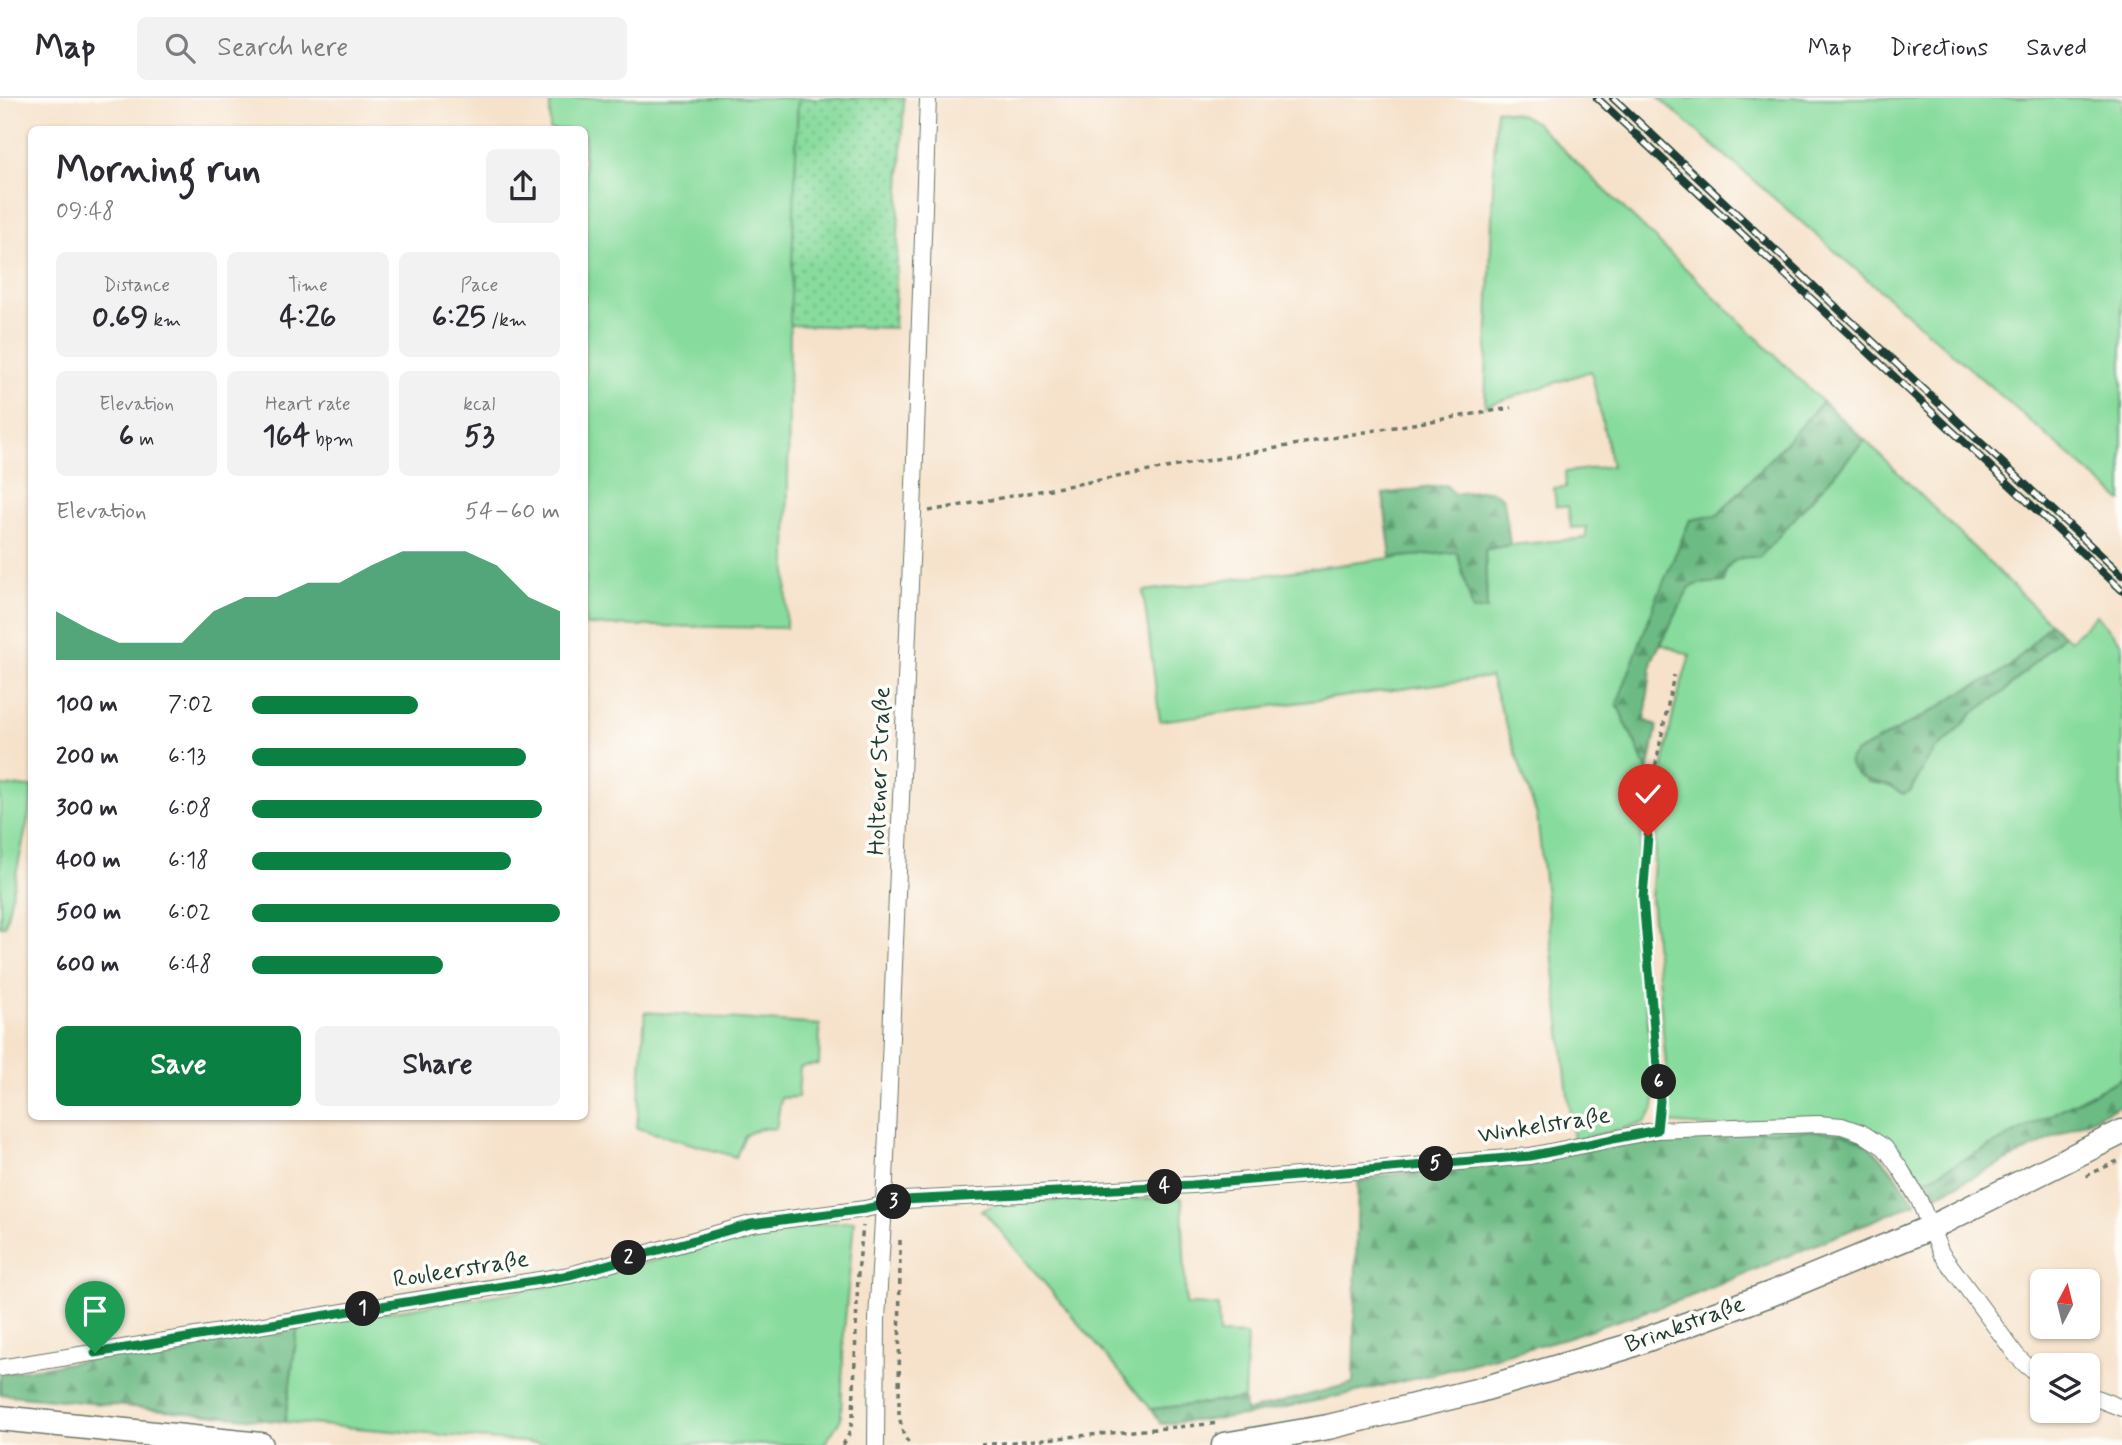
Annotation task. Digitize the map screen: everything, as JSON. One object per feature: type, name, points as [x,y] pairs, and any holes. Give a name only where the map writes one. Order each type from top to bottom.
[{"type":"main road","name":"Brinkstraße","points":[[1225,1434],[1355,1420],[1476,1391],[1623,1348],[1773,1293],[1930,1228],[2122,1132]]},
{"type":"main road","points":[[0,1418],[261,1445]]},
{"type":"street","name":"Holtener Straße","points":[[876,1445],[877,1319],[913,513],[928,98]]},
{"type":"street","name":"Winkelstraße","points":[[884,1204],[904,1200],[1192,1185],[1530,1156],[1657,1130],[1818,1124],[1842,1126],[1862,1133],[1885,1148],[1919,1200],[1941,1252],[2017,1356],[2030,1368]]},
{"type":"street","name":"Rouleerstraße","points":[[0,1368],[570,1275],[751,1224],[865,1209],[884,1204]]},
{"type":"street","points":[[2100,1400],[2122,1408]]},
{"type":"path","points":[[913,513],[948,509],[1376,430],[1511,408]]},
{"type":"path","points":[[1657,1130],[1660,1101],[1643,898],[1654,773],[1675,675]]},
{"type":"path","points":[[884,1204],[901,1231],[899,1416],[904,1437],[911,1445]]},
{"type":"path","points":[[981,1445],[1225,1434]]},
{"type":"green space","points":[[550,98],[798,98],[790,325],[786,628],[588,625],[588,126],[550,126]]},
{"type":"green space","points":[[798,98],[904,98],[894,328],[790,325]]},
{"type":"green space","points":[[1659,98],[2122,98],[2122,501]]},
{"type":"green space","points":[[1496,109],[1522,115],[1536,123],[1823,402],[1718,515],[1617,704],[1648,772],[1641,827],[1638,899],[1654,1109],[1644,1123],[1573,1141],[1537,816],[1490,677],[1160,721],[1143,591],[1391,558],[1458,552],[1473,611],[1487,608],[1485,549],[1586,538],[1586,527],[1571,528],[1568,506],[1556,506],[1554,488],[1566,487],[1565,472],[1612,466],[1591,371],[1485,406]]},
{"type":"green space","points":[[1823,402],[1865,440],[1759,558],[1740,558],[1730,564],[1724,582],[1698,584],[1689,588],[1652,660],[1645,720],[1657,726],[1648,772],[1617,704],[1657,597],[1690,520],[1718,515]]},
{"type":"green space","points":[[1865,440],[2050,623],[2019,658],[2000,674],[1855,753],[1868,782],[1887,785],[1904,794],[1935,750],[1973,713],[2004,692],[2063,635],[2070,641],[2096,615],[2122,644],[2122,1078],[1923,1181],[1885,1141],[1667,1123],[1666,1066],[1651,898],[1662,772],[1674,709],[1690,655],[1661,644],[1689,588],[1698,584],[1723,581],[1727,568],[1735,560],[1759,557]]},
{"type":"green space","points":[[1446,485],[1454,494],[1488,491],[1495,492],[1504,500],[1510,545],[1485,550],[1487,609],[1473,611],[1457,552],[1391,558],[1383,494]]},
{"type":"green space","points":[[2050,623],[2063,635],[2004,692],[1973,713],[1935,750],[1911,791],[1904,794],[1854,772],[1849,759],[1855,753],[2000,674],[2019,658]]},
{"type":"green space","points":[[0,786],[28,787],[28,819],[5,926],[0,926]]},
{"type":"green space","points":[[645,1012],[820,1025],[819,1064],[800,1067],[798,1097],[781,1098],[776,1129],[761,1128],[745,1135],[736,1157],[637,1128]]},
{"type":"green space","points":[[2122,1078],[2122,1104],[1935,1196],[1923,1181]]},
{"type":"green space","points":[[1805,1130],[1844,1134],[1867,1145],[1885,1162],[1916,1203],[1689,1297],[1565,1338],[1430,1375],[1244,1416],[1161,1424],[1151,1409],[1244,1399],[1245,1412],[1353,1383],[1358,1182],[1387,1175],[1674,1134]]},
{"type":"green space","points":[[1182,1198],[1186,1305],[1218,1306],[1219,1334],[1247,1335],[1244,1399],[1151,1409],[981,1211],[1000,1202]]},
{"type":"green space","points":[[854,1221],[844,1332],[841,1419],[824,1445],[548,1444],[285,1422],[298,1326],[565,1284],[724,1242],[822,1224]]},
{"type":"green space","points":[[298,1326],[285,1422],[0,1394],[0,1374]]},
{"type":"railway","points":[[1597,98],[2122,590]]},
{"type":"railway","points":[[1613,98],[2122,575]]},
{"type":"route","points":[[95,1353],[570,1275],[751,1224],[865,1209],[904,1200],[1192,1185],[1530,1156],[1657,1130],[1660,1101],[1643,898],[1648,836]]}]
